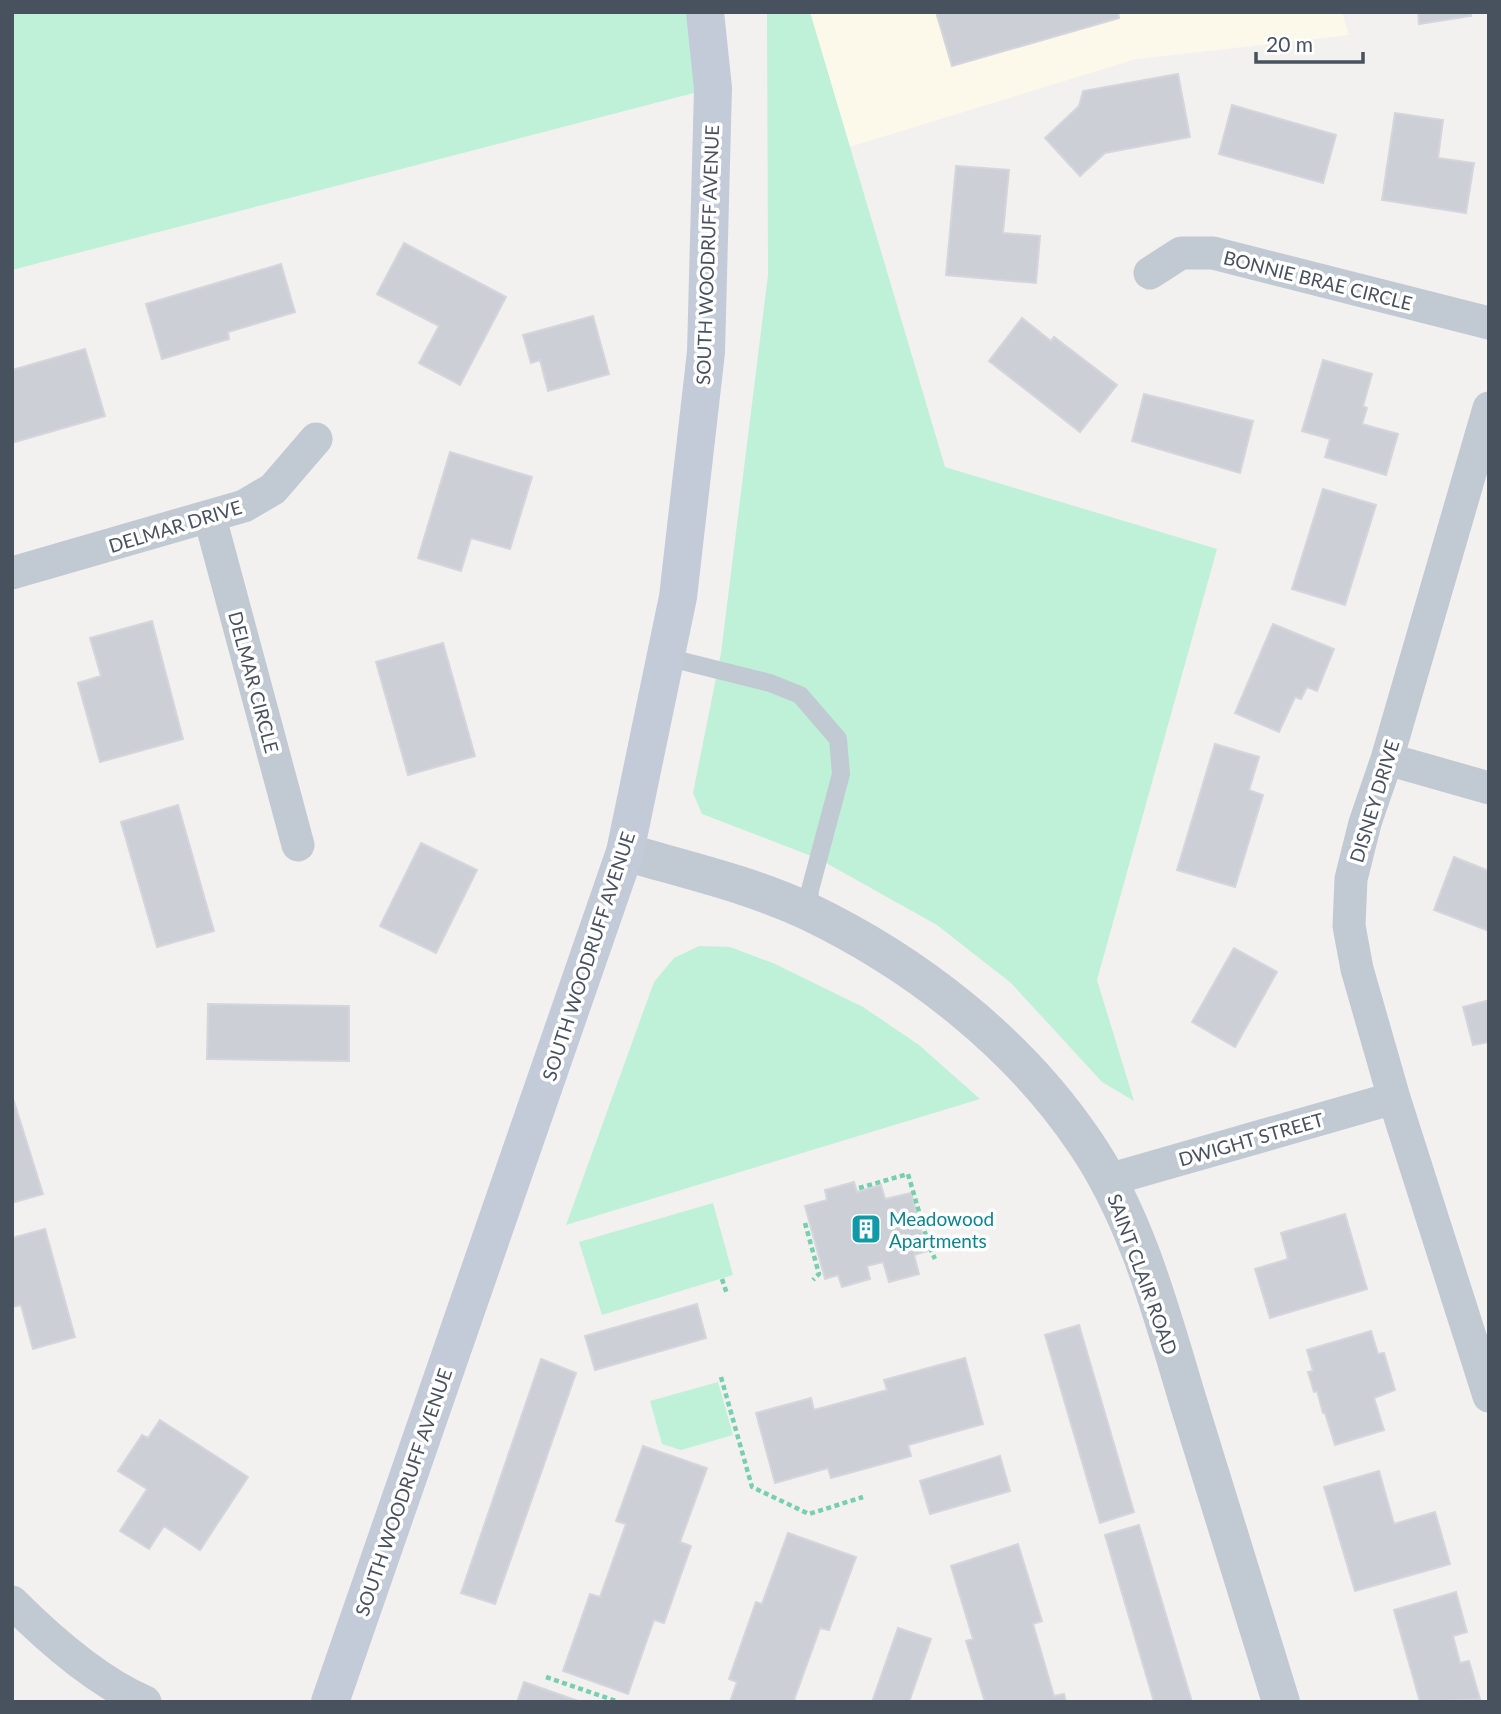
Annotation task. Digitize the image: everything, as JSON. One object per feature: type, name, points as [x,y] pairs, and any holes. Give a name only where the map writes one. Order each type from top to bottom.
[{"type":"main road","name":"SOUTH WOODRUFF AVENUE","points":[[330,1702],[625,852],[678,597],[706,352],[713,88],[705,12]]},
{"type":"street","name":"BONNIE BRAE CIRCLE","points":[[1150,273],[1181,253],[1213,253],[1489,323]]},
{"type":"street","name":"DISNEY DRIVE","points":[[1489,408],[1387,760],[1365,823],[1351,879],[1349,926],[1357,969],[1394,1098],[1489,1396]]},
{"type":"street","name":"DELMAR DRIVE","points":[[12,573],[244,506],[273,488],[316,439]]},
{"type":"street","name":"DELMAR CIRCLE","points":[[210,518],[298,845]]},
{"type":"street","points":[[1387,760],[1489,788]]},
{"type":"street","name":"SAINT CLAIR ROAD","points":[[625,852],[752,888],[808,911],[905,965],[969,1014],[1049,1097],[1085,1141],[1108,1180],[1163,1320],[1281,1702]]},
{"type":"street","name":"DWIGHT STREET","points":[[1108,1180],[1394,1098]]},
{"type":"street","points":[[12,1602],[45,1635],[71,1655],[145,1702]]},
{"type":"lane","points":[[666,657],[770,683],[800,695],[838,739],[841,774],[810,890],[808,911]]},
{"type":"path","points":[[859,1188],[908,1174],[935,1259]]},
{"type":"path","points":[[805,1223],[819,1274],[813,1280]]},
{"type":"path","points":[[722,1279],[727,1294]]},
{"type":"path","points":[[721,1377],[751,1487],[809,1514],[863,1497]]},
{"type":"path","points":[[546,1677],[619,1702]]},
{"type":"shaded area","points":[[810,12],[1342,12],[1349,35],[1136,59],[849,147]]},
{"type":"green space","points":[[12,12],[705,12],[713,88],[12,270]]},
{"type":"green space","points":[[767,12],[810,12],[945,467],[1217,549],[1097,980],[1134,1101],[1102,1082],[1011,983],[937,925],[819,859],[702,814],[693,793],[721,653],[768,275]]},
{"type":"green space","points":[[699,946],[730,947],[773,963],[863,1007],[919,1045],[980,1099],[566,1225],[654,982],[674,958]]},
{"type":"green space","points":[[713,1203],[733,1275],[602,1315],[579,1242]]},
{"type":"green space","points":[[718,1382],[733,1435],[681,1450],[662,1444],[650,1401]]},
{"type":"building","points":[[936,12],[1118,12],[1119,18],[952,66]]},
{"type":"building","points":[[1418,12],[1471,12],[1471,16],[1419,24]]},
{"type":"building","points":[[1178,74],[1190,137],[1105,153],[1080,176],[1045,138],[1079,106],[1083,91]]},
{"type":"building","points":[[1232,105],[1336,135],[1323,183],[1219,154]]},
{"type":"building","points":[[1395,113],[1443,120],[1438,158],[1474,163],[1466,213],[1382,200]]},
{"type":"building","points":[[956,166],[1009,170],[1003,233],[1040,236],[1036,283],[946,275]]},
{"type":"building","points":[[404,243],[506,297],[460,385],[419,363],[439,326],[377,294]]},
{"type":"building","points":[[281,264],[295,312],[228,332],[229,339],[162,359],[146,304]]},
{"type":"building","points":[[593,316],[609,374],[548,391],[540,360],[531,363],[523,335]]},
{"type":"building","points":[[1022,318],[1051,341],[1054,337],[1117,385],[1080,432],[989,361]]},
{"type":"building","points":[[85,349],[105,416],[12,443],[12,370]]},
{"type":"building","points":[[1323,360],[1372,374],[1363,406],[1367,408],[1362,424],[1398,434],[1386,475],[1325,457],[1330,439],[1302,431]]},
{"type":"building","points":[[1144,394],[1253,421],[1240,473],[1132,441]]},
{"type":"building","points":[[450,452],[532,477],[510,549],[471,538],[461,571],[418,558]]},
{"type":"building","points":[[1323,489],[1376,505],[1345,605],[1292,589]]},
{"type":"building","points":[[152,621],[183,739],[100,762],[78,683],[101,676],[90,638]]},
{"type":"building","points":[[1273,624],[1334,649],[1317,691],[1307,687],[1301,699],[1295,697],[1279,732],[1235,713]]},
{"type":"building","points":[[443,643],[475,756],[408,775],[376,662]]},
{"type":"building","points":[[1215,744],[1259,757],[1249,790],[1263,795],[1235,887],[1177,870]]},
{"type":"building","points":[[178,805],[214,931],[157,947],[121,822]]},
{"type":"building","points":[[421,843],[477,870],[436,953],[380,926]]},
{"type":"building","points":[[1454,857],[1489,871],[1489,931],[1434,910]]},
{"type":"building","points":[[1234,948],[1277,972],[1235,1047],[1192,1022]]},
{"type":"building","points":[[1489,1000],[1489,1042],[1473,1045],[1463,1007]]},
{"type":"building","points":[[208,1004],[349,1006],[349,1061],[207,1059]]},
{"type":"building","points":[[12,1095],[43,1194],[12,1203]]},
{"type":"building","name":"Meadowood Apartments","points":[[854,1182],[857,1192],[881,1185],[885,1199],[911,1193],[927,1251],[914,1255],[919,1274],[889,1282],[883,1262],[867,1266],[870,1279],[842,1287],[838,1275],[825,1279],[805,1206],[827,1200],[825,1190]]},
{"type":"building","points":[[1345,1214],[1367,1289],[1270,1318],[1255,1269],[1288,1259],[1281,1233]]},
{"type":"building","points":[[45,1229],[75,1337],[33,1349],[21,1305],[12,1307],[12,1238]]},
{"type":"building","points":[[697,1304],[706,1338],[595,1370],[585,1336]]},
{"type":"building","points":[[1079,1325],[1134,1512],[1100,1523],[1045,1335]]},
{"type":"building","points":[[1371,1331],[1378,1354],[1384,1353],[1395,1390],[1374,1398],[1384,1430],[1335,1445],[1308,1372],[1313,1371],[1307,1350]]},
{"type":"building","points":[[965,1358],[983,1424],[908,1445],[911,1456],[831,1478],[828,1468],[775,1483],[756,1413],[811,1398],[814,1410],[887,1390],[884,1380]]},
{"type":"building","points":[[541,1359],[576,1373],[495,1604],[461,1593]]},
{"type":"building","points":[[160,1420],[248,1477],[200,1550],[164,1526],[149,1549],[120,1531],[147,1489],[118,1471],[142,1435],[148,1438]]},
{"type":"building","points":[[643,1446],[707,1468],[680,1542],[691,1546],[664,1623],[654,1620],[628,1694],[563,1671],[590,1594],[600,1597],[626,1524],[616,1521]]},
{"type":"building","points":[[1000,1456],[1010,1491],[930,1514],[920,1481]]},
{"type":"building","points":[[1379,1471],[1394,1524],[1435,1512],[1450,1564],[1355,1591],[1324,1487]]},
{"type":"building","points":[[1139,1525],[1192,1702],[1154,1702],[1105,1535]]},
{"type":"building","points":[[788,1533],[856,1557],[829,1630],[820,1628],[794,1700],[800,1702],[730,1702],[737,1682],[729,1679],[756,1602],[762,1604]]},
{"type":"building","points":[[1018,1544],[1042,1621],[1033,1624],[1054,1696],[1064,1694],[1066,1702],[985,1702],[966,1641],[973,1639],[951,1566]]},
{"type":"building","points":[[1456,1592],[1467,1632],[1453,1636],[1460,1663],[1469,1661],[1480,1699],[1420,1702],[1394,1610]]},
{"type":"building","points":[[898,1628],[931,1639],[909,1702],[872,1702]]},
{"type":"building","points":[[524,1682],[581,1702],[517,1702]]},
{"type":"place","name":"Meadowood Apartments","points":[[866,1229]]}]
